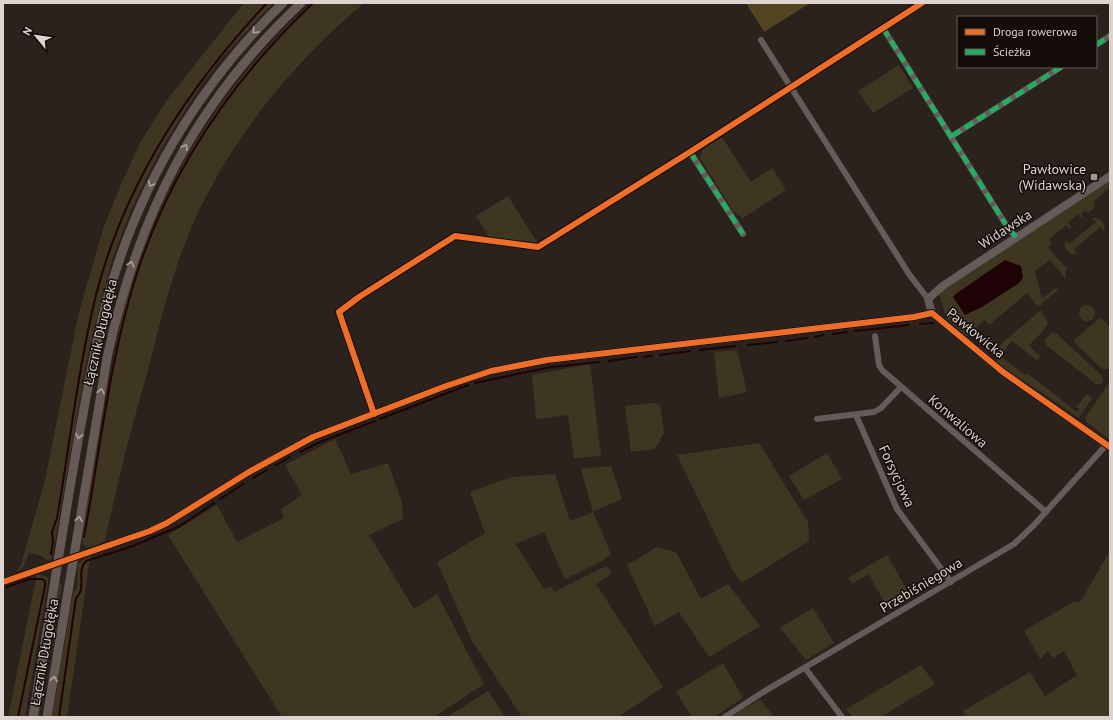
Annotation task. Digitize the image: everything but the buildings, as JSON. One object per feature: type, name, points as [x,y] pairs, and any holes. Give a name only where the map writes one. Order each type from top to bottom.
[{"type":"main road","name":"Łącznik Długołęka","points":[[32,717],[78,438],[100,328],[117,267],[134,220],[161,164],[195,107],[232,58],[283,3]]},
{"type":"main road","name":"Łącznik Długołęka","points":[[47,717],[73,557],[114,326],[128,273],[147,223],[182,151],[214,102],[254,51],[301,3]]},
{"type":"street","points":[[374,414],[339,312],[359,297],[455,236],[538,247],[792,88],[922,3]]},
{"type":"street","points":[[883,28],[952,136],[1008,228],[1016,237]]},
{"type":"street","points":[[1097,44],[1110,36]]},
{"type":"street","points":[[761,40],[909,274],[928,299],[932,313]]},
{"type":"street","points":[[952,136],[1059,68]]},
{"type":"street","points":[[690,152],[743,234]]},
{"type":"street","name":"Widawska","points":[[928,299],[944,285],[1110,176]]},
{"type":"street","name":"Pawłowicka","points":[[3,582],[132,538],[167,523],[249,472],[313,437],[446,386],[491,371],[547,360],[925,316],[932,313],[1003,372],[1108,446]]},
{"type":"street","name":"Konwaliowa","points":[[875,336],[878,365],[901,387],[1046,512]]},
{"type":"street","points":[[817,419],[874,412],[881,408],[901,387]]},
{"type":"street","name":"Forsycjowa","points":[[856,415],[897,509],[951,582]]},
{"type":"street","name":"Przebiśniegowa","points":[[725,717],[1014,544],[1108,446]]},
{"type":"street","points":[[805,668],[842,717]]},
{"type":"shaded area","points":[[244,3],[273,3],[221,59],[198,90],[160,151],[131,210],[112,260],[88,354],[52,558],[49,561],[39,555],[29,553],[22,569],[17,571],[21,565],[45,480],[79,312],[103,229],[141,141],[166,101]]},
{"type":"shaded area","points":[[311,3],[364,3],[319,44],[259,113],[224,164],[209,191],[179,258],[165,305],[129,438],[105,541],[90,548],[83,545],[82,538],[105,402],[119,329],[131,284],[145,244],[181,167],[226,97],[252,64]]},
{"type":"shaded area","points":[[746,3],[810,3],[764,32]]},
{"type":"shaded area","points":[[899,65],[913,88],[873,113],[858,91]]},
{"type":"shaded area","points":[[722,137],[751,182],[772,168],[786,190],[743,218],[733,211],[700,158],[702,150]]},
{"type":"shaded area","points":[[1110,180],[1110,187],[1093,202],[1095,207],[1088,213],[1085,210],[1081,214],[1083,217],[1082,218],[1078,214],[1068,223],[1071,227],[1070,229],[1066,225],[1049,239],[1052,243],[1048,247],[1067,269],[1065,273],[1066,279],[1050,260],[1035,271],[1043,298],[1056,288],[1058,290],[1038,307],[1027,293],[989,325],[985,320],[967,336],[946,318],[939,293]]},
{"type":"shaded area","points":[[508,196],[538,244],[489,237],[476,216]]},
{"type":"shaded area","points":[[1092,218],[1098,218],[1102,221],[1104,231],[1100,227],[1074,249],[1077,254],[1072,254],[1067,251],[1065,245],[1066,240],[1069,244],[1096,222]]},
{"type":"shaded area","points":[[1005,260],[1021,266],[1023,278],[1019,283],[982,307],[965,315],[953,297]]},
{"type":"shaded area","points":[[1087,305],[1094,310],[1095,313],[1090,320],[1087,321],[1080,316],[1079,313],[1084,306]]},
{"type":"shaded area","points":[[1041,310],[1048,323],[1044,330],[1029,345],[1040,357],[1037,360],[1012,341],[1000,356],[997,351],[1000,345]]},
{"type":"shaded area","points":[[1099,319],[1102,319],[1110,327],[1110,369],[1102,369],[1074,342],[1075,339]]},
{"type":"shaded area","points":[[1052,333],[1057,334],[1101,375],[1103,379],[1101,384],[1096,384],[1046,345],[1045,339]]},
{"type":"shaded area","points":[[737,350],[747,392],[719,398],[714,352]]},
{"type":"shaded area","points":[[1000,356],[1025,375],[1027,373],[1077,412],[1079,409],[1076,407],[1087,394],[1092,398],[1079,418],[996,362]]},
{"type":"shaded area","points":[[590,364],[601,456],[574,458],[568,415],[536,419],[532,375]]},
{"type":"shaded area","points":[[1110,381],[1109,439],[1086,422],[1087,420],[1085,418]]},
{"type":"shaded area","points":[[655,403],[660,405],[664,433],[655,449],[631,452],[625,406]]},
{"type":"shaded area","points":[[335,439],[351,474],[388,463],[402,503],[403,519],[369,535],[414,609],[437,594],[484,684],[434,717],[282,717],[168,535],[217,505],[237,542],[284,518],[281,509],[302,495],[285,465]]},
{"type":"shaded area","points":[[759,443],[808,522],[809,541],[742,583],[733,571],[677,455]]},
{"type":"shaded area","points":[[827,453],[842,479],[804,500],[789,476]]},
{"type":"shaded area","points":[[611,466],[622,499],[593,512],[581,469]]},
{"type":"shaded area","points":[[555,474],[570,521],[593,512],[611,554],[602,561],[565,579],[544,532],[516,544],[544,589],[551,586],[554,592],[606,566],[612,573],[596,584],[663,687],[618,717],[522,717],[472,641],[437,562],[485,533],[470,492],[512,477]]},
{"type":"shaded area","points":[[657,547],[676,552],[701,599],[728,584],[760,626],[709,657],[679,612],[655,626],[627,565]]},
{"type":"shaded area","points":[[1110,551],[1110,717],[966,717],[963,711],[1030,672],[1045,696],[1077,675],[1064,651],[1053,658],[1048,651],[1040,659],[1024,631],[1073,602],[1080,602]]},
{"type":"shaded area","points":[[887,555],[912,598],[890,611],[868,574],[852,584],[848,578]]},
{"type":"shaded area","points":[[92,556],[89,565],[67,717],[52,717],[73,593],[77,588],[78,564],[85,558]]},
{"type":"shaded area","points":[[37,574],[48,577],[48,582],[25,717],[8,717]]},
{"type":"shaded area","points":[[60,582],[62,585],[39,717],[37,717]]},
{"type":"shaded area","points":[[813,608],[834,643],[806,660],[780,628]]},
{"type":"shaded area","points":[[723,663],[743,698],[714,717],[692,717],[676,692]]},
{"type":"shaded area","points":[[921,665],[935,684],[881,717],[852,717],[846,709]]},
{"type":"shaded area","points":[[488,691],[505,717],[447,717]]},
{"type":"shaded area","points":[[760,699],[774,717],[731,717]]},
{"type":"waterway","points":[[51,554],[53,541],[52,532],[57,518],[84,350],[96,295],[108,253],[142,175],[163,138],[211,68],[267,3]]},
{"type":"waterway","points":[[84,537],[106,404],[120,337],[137,273],[151,235],[168,197],[208,127],[257,62],[313,3]]},
{"type":"waterway","points":[[920,324],[933,323]]},
{"type":"waterway","points":[[855,331],[909,325]]},
{"type":"waterway","points":[[833,334],[847,332]]},
{"type":"waterway","points":[[815,337],[823,335]]},
{"type":"waterway","points":[[786,341],[807,338]]},
{"type":"waterway","points":[[748,345],[777,342]]},
{"type":"waterway","points":[[700,350],[735,346]]},
{"type":"waterway","points":[[660,355],[690,351]]},
{"type":"waterway","points":[[644,357],[652,356]]},
{"type":"waterway","points":[[609,361],[637,357]]},
{"type":"waterway","points":[[475,383],[551,367],[599,362]]},
{"type":"waterway","points":[[380,419],[468,385]]},
{"type":"waterway","points":[[300,452],[320,442],[375,421]]},
{"type":"waterway","points":[[276,465],[290,457]]},
{"type":"waterway","points":[[253,478],[267,470]]},
{"type":"waterway","points":[[220,499],[243,484]]},
{"type":"waterway","points":[[59,717],[76,598],[81,590],[81,571],[86,561],[133,546],[180,526],[214,503]]},
{"type":"waterway","points":[[6,587],[30,579],[42,579],[45,581],[18,717]]},
{"type":"marked path","points":[[883,28],[1008,228],[1016,237]]},
{"type":"marked path","points":[[1097,44],[1110,36]]},
{"type":"marked path","points":[[952,136],[1059,68]]},
{"type":"marked path","points":[[690,152],[743,234]]},
{"type":"cycle path","points":[[374,414],[339,312],[359,297],[455,236],[538,247],[690,152],[922,3]]},
{"type":"cycle path","points":[[3,582],[150,531],[167,523],[249,472],[313,437],[446,386],[491,371],[547,360],[914,317],[932,313],[1003,372],[1110,447]]},
{"type":"place","name":"Pawłowice (Widawska)","points":[[1094,177]]}]
